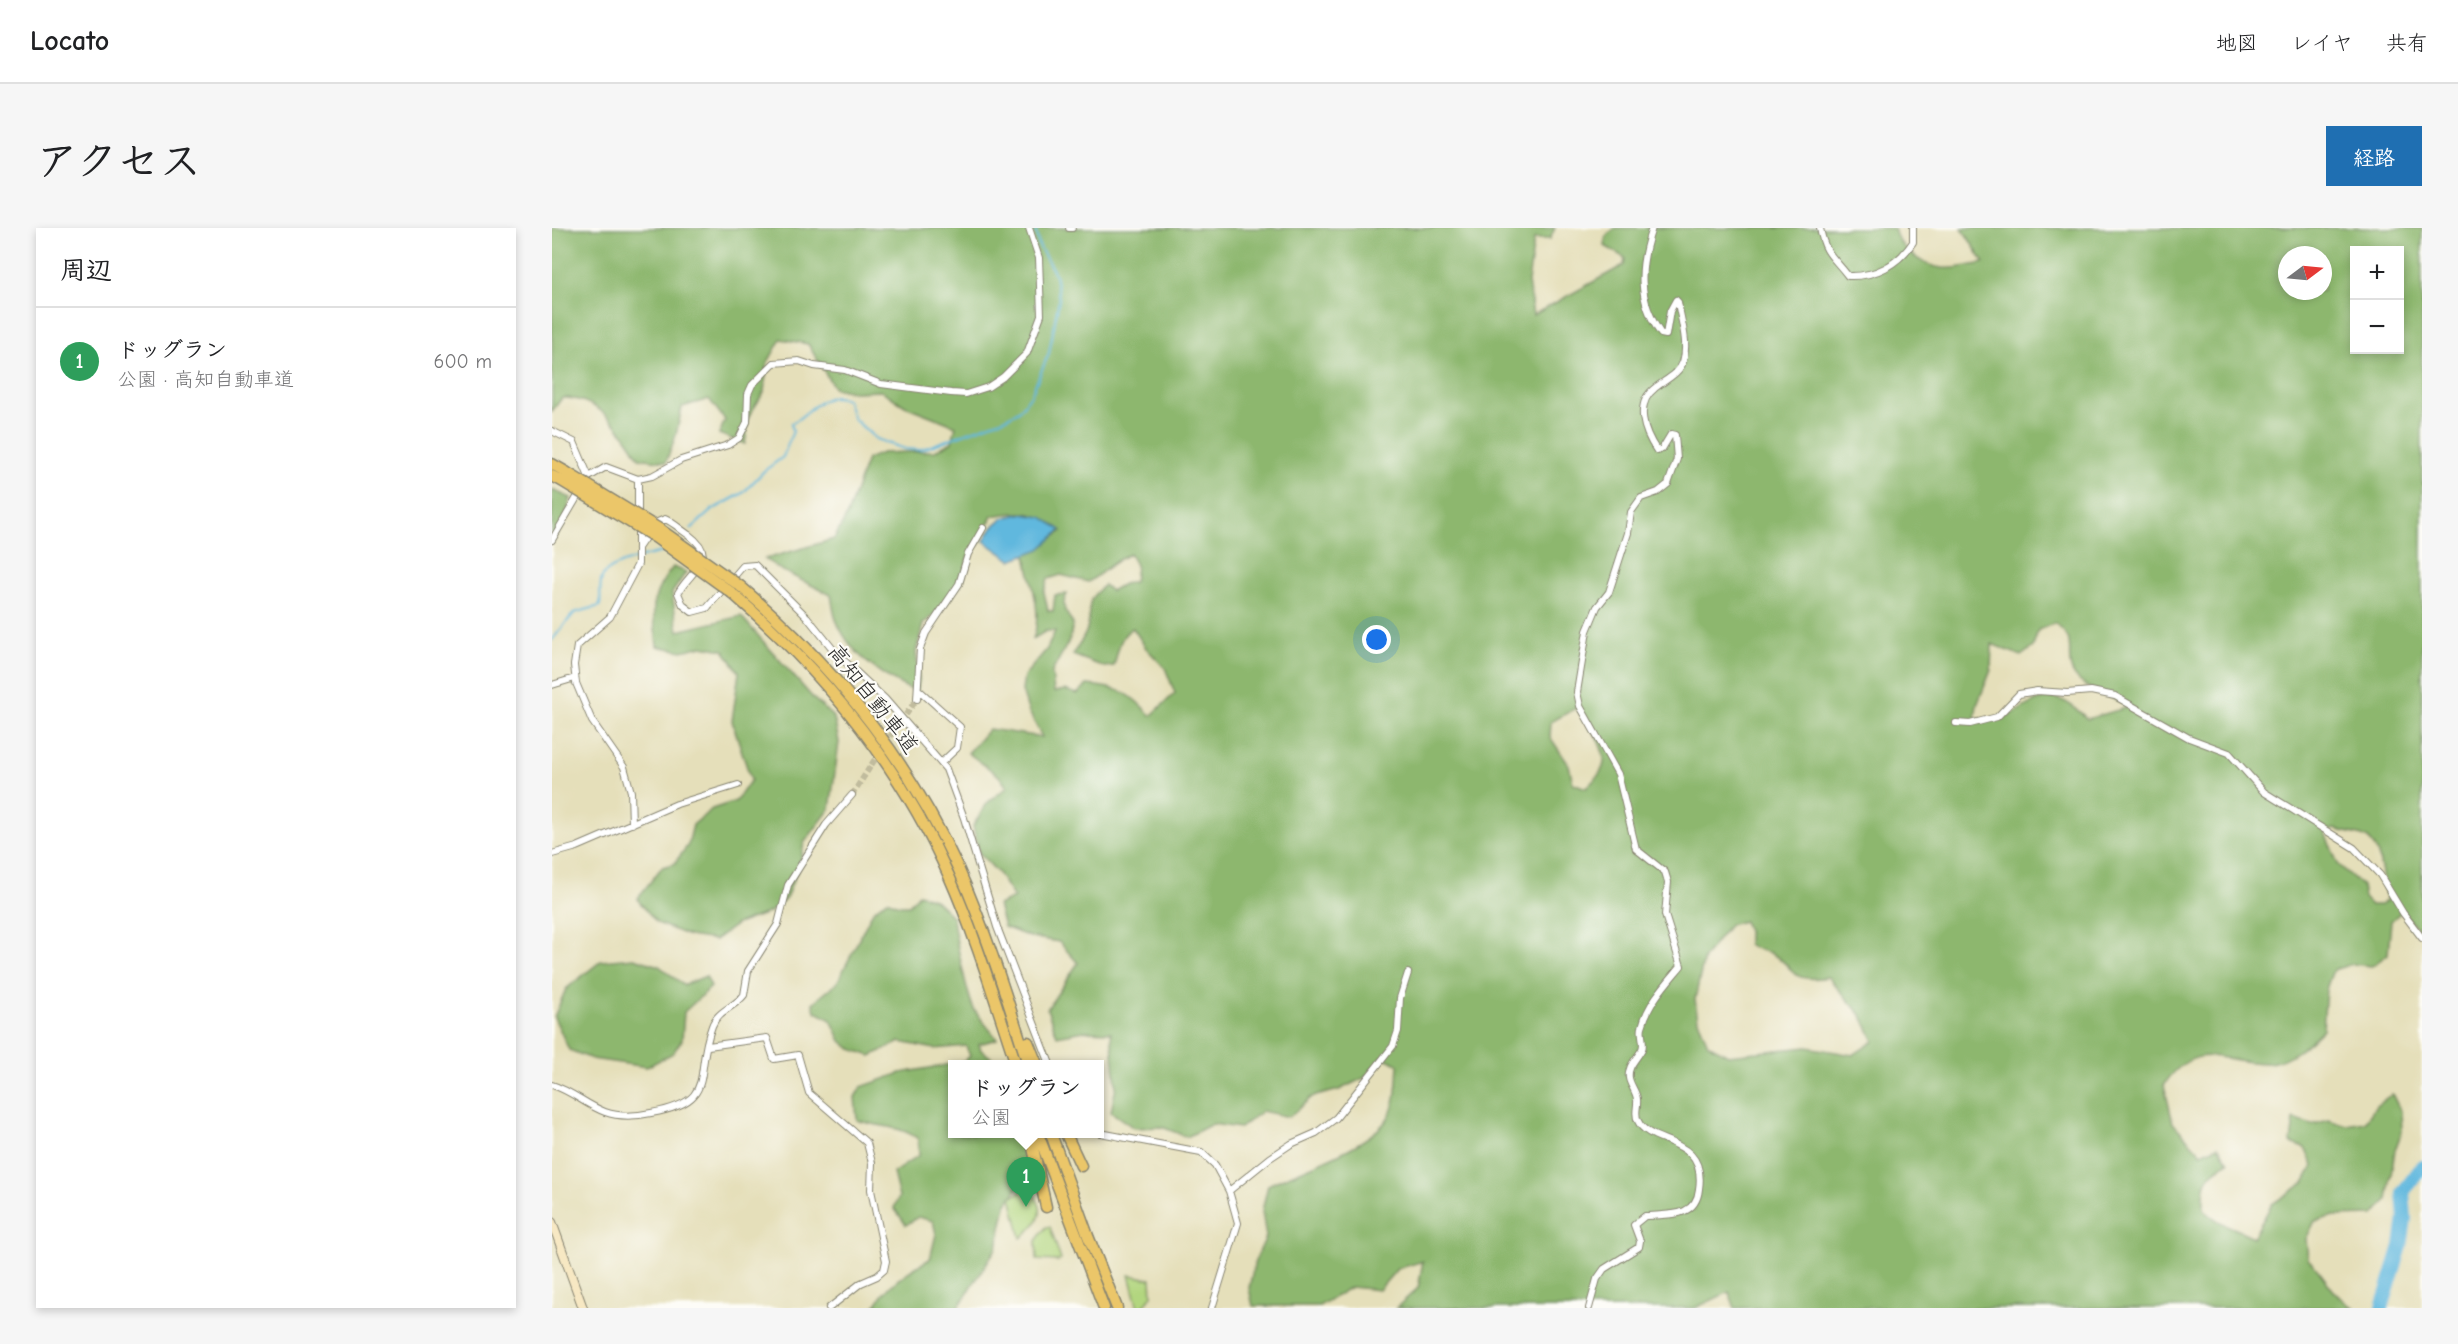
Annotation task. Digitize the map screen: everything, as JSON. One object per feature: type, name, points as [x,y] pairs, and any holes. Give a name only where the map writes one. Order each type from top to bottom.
[{"type":"highway","name":"高知自動車道","points":[[552,464],[560,476],[662,530],[798,637],[829,669],[883,738],[935,821],[958,868],[994,961],[1026,1060]]},
{"type":"highway","name":"高知自動車道","points":[[736,590],[821,677],[875,746],[926,829],[949,876],[983,965],[1012,1060]]},
{"type":"highway","points":[[994,961],[1035,1060]]},
{"type":"highway","points":[[1031,1138],[1046,1207]]},
{"type":"highway","points":[[1040,1138],[1104,1308]]},
{"type":"highway","points":[[1052,1138],[1117,1308]]},
{"type":"highway","points":[[1068,1138],[1081,1166]]},
{"type":"main road","points":[[552,1222],[583,1308]]},
{"type":"street","points":[[552,540],[590,477],[606,467],[638,479],[652,476],[681,460],[728,445],[739,438],[747,422],[748,394],[752,385],[774,363],[799,360],[814,366],[845,370],[881,384],[951,393],[966,394],[988,387],[1003,377],[1027,353],[1041,315],[1039,258],[1029,228]]},
{"type":"street","points":[[1589,1308],[1597,1279],[1604,1269],[1639,1247],[1640,1241],[1634,1225],[1645,1216],[1687,1212],[1699,1193],[1701,1175],[1691,1156],[1638,1123],[1636,1114],[1638,1101],[1629,1077],[1632,1063],[1643,1047],[1642,1027],[1655,998],[1681,966],[1665,915],[1668,882],[1665,872],[1636,849],[1618,774],[1580,706],[1577,692],[1587,631],[1597,607],[1609,592],[1628,533],[1631,512],[1641,498],[1658,492],[1668,484],[1675,470],[1678,444],[1675,435],[1671,434],[1662,449],[1657,451],[1649,441],[1642,413],[1645,398],[1680,368],[1685,346],[1678,302],[1676,300],[1670,310],[1666,335],[1661,334],[1641,293],[1642,260],[1652,228]]},
{"type":"street","points":[[1820,228],[1824,248],[1828,254],[1848,276],[1859,276],[1883,270],[1895,261],[1913,242],[1913,228]]},
{"type":"street","points":[[552,431],[574,442],[590,477]]},
{"type":"street","points":[[632,824],[631,792],[624,767],[592,721],[575,678],[574,665],[577,646],[610,617],[634,573],[639,557],[638,479]]},
{"type":"street","points":[[638,548],[655,522],[664,519],[700,543],[704,550],[702,561],[678,593],[683,605],[692,612],[707,608],[743,566],[755,565],[762,569],[836,653],[885,699],[941,763],[952,783],[997,927],[1048,1060]]},
{"type":"street","points":[[917,699],[920,691],[920,649],[926,633],[958,584],[968,554],[983,528]]},
{"type":"street","points":[[552,685],[575,678]]},
{"type":"street","points":[[920,691],[960,727],[957,748],[941,763]]},
{"type":"street","points":[[1956,723],[1984,722],[1997,717],[2019,694],[2091,691],[2115,696],[2189,738],[2229,753],[2264,792],[2354,848],[2380,875],[2403,914],[2422,938]]},
{"type":"street","points":[[552,854],[577,847],[677,804],[738,785]]},
{"type":"street","points":[[552,1085],[570,1091],[606,1112],[620,1115],[660,1112],[682,1106],[694,1097],[717,1017],[744,995],[748,971],[778,924],[788,885],[826,825],[852,795]]},
{"type":"street","points":[[1229,1191],[1270,1158],[1316,1133],[1336,1118],[1393,1046],[1398,1031],[1400,998],[1408,973]]},
{"type":"street","points":[[708,1046],[767,1038],[774,1059],[798,1055],[809,1093],[867,1143],[872,1163],[871,1190],[886,1261],[884,1270],[861,1283],[829,1308]]},
{"type":"street","points":[[1104,1134],[1201,1152],[1215,1165],[1229,1191],[1238,1223],[1212,1308]]},
{"type":"green space","points":[[552,228],[1555,228],[1550,239],[1534,239],[1528,282],[1533,315],[1624,265],[1625,258],[1605,246],[1606,236],[1615,228],[1894,228],[1905,248],[1926,264],[1958,268],[1984,263],[1962,228],[2422,228],[2422,934],[2402,911],[2391,921],[2388,954],[2372,966],[2352,964],[2333,970],[2326,989],[2323,1029],[2291,1055],[2268,1063],[2211,1056],[2199,1057],[2187,1061],[2164,1085],[2173,1123],[2201,1153],[2218,1146],[2229,1162],[2210,1175],[2207,1180],[2204,1210],[2222,1222],[2253,1237],[2272,1204],[2304,1183],[2313,1166],[2305,1148],[2291,1143],[2294,1119],[2312,1125],[2328,1120],[2346,1125],[2365,1122],[2376,1106],[2392,1094],[2401,1112],[2402,1131],[2395,1150],[2387,1200],[2374,1215],[2335,1216],[2315,1221],[2306,1239],[2308,1259],[2336,1293],[2356,1308],[1735,1308],[1729,1292],[1695,1308],[1396,1308],[1418,1288],[1423,1261],[1397,1269],[1379,1290],[1351,1287],[1319,1306],[1253,1306],[1249,1288],[1255,1261],[1266,1237],[1262,1211],[1268,1185],[1333,1157],[1379,1129],[1388,1118],[1393,1106],[1398,1064],[1382,1057],[1364,1078],[1339,1090],[1312,1097],[1289,1117],[1262,1111],[1240,1128],[1212,1124],[1187,1137],[1162,1127],[1134,1128],[1111,1112],[1116,1086],[1111,1032],[1084,1031],[1057,1036],[1047,1009],[1078,963],[1059,942],[1030,937],[1004,927],[998,905],[1014,898],[998,873],[979,853],[973,826],[987,803],[1007,787],[999,776],[968,753],[989,729],[1042,737],[1028,710],[1022,691],[1024,676],[1047,649],[1055,631],[1046,631],[1033,639],[1037,616],[1025,547],[1040,547],[1062,531],[1045,519],[1029,514],[1012,513],[992,516],[980,542],[968,556],[961,584],[944,606],[923,624],[916,652],[919,680],[917,692],[881,673],[860,656],[843,634],[836,619],[831,595],[781,570],[765,559],[834,539],[847,515],[867,459],[882,453],[935,451],[952,442],[956,426],[905,406],[882,391],[854,392],[834,388],[808,344],[781,339],[767,364],[764,392],[749,416],[745,444],[719,434],[725,420],[709,399],[682,407],[676,435],[666,462],[639,458],[625,436],[608,416],[587,403],[562,398],[552,411]],"holes":[[[1130,554],[1136,565],[1134,582],[1123,584],[1111,591],[1104,585],[1097,592],[1091,602],[1086,632],[1073,655],[1104,667],[1114,666],[1122,639],[1133,628],[1146,648],[1165,668],[1175,693],[1151,716],[1130,696],[1108,688],[1087,685],[1077,694],[1065,690],[1054,692],[1052,672],[1070,639],[1073,623],[1064,606],[1067,594],[1055,595],[1053,611],[1048,611],[1044,592],[1048,579],[1061,575],[1088,582]],[[2055,623],[2068,638],[2071,667],[2077,678],[2090,688],[2129,707],[2087,719],[2069,704],[2054,698],[2042,699],[2006,717],[1992,720],[1975,718],[1977,705],[1991,670],[1992,644],[2021,656],[2033,647],[2038,630]],[[1576,708],[1594,732],[1603,753],[1604,763],[1601,771],[1586,788],[1573,783],[1569,765],[1550,737],[1551,722]],[[2334,829],[2369,840],[2378,854],[2387,900],[2380,905],[2371,905],[2364,898],[2362,886],[2338,864],[2325,833]],[[1744,921],[1748,931],[1748,944],[1779,958],[1799,976],[1815,979],[1828,977],[1862,1016],[1874,1041],[1853,1055],[1807,1047],[1728,1055],[1708,1044],[1698,1020],[1695,999],[1704,958],[1729,925]]]},
{"type":"green space","points":[[552,490],[571,498],[563,525],[552,541]]},
{"type":"green space","points":[[673,567],[686,572],[672,593],[678,631],[741,616],[813,698],[834,718],[839,742],[830,809],[804,843],[800,863],[786,898],[770,912],[737,924],[715,940],[689,936],[657,923],[637,899],[662,867],[674,864],[688,845],[693,825],[712,809],[736,801],[751,780],[732,721],[739,672],[724,650],[702,646],[682,651],[657,646],[654,604],[659,587]]},
{"type":"green space","points":[[919,894],[934,899],[953,917],[971,1002],[976,1013],[997,1039],[979,1044],[981,1050],[995,1060],[965,1060],[970,1056],[966,1046],[935,1049],[900,1042],[871,1056],[851,1049],[841,1041],[831,1020],[815,1011],[813,1003],[837,983],[873,911],[887,900],[899,905],[909,905]]},
{"type":"green space","points":[[634,958],[659,966],[684,985],[706,976],[711,987],[684,1012],[682,1040],[673,1053],[647,1067],[592,1059],[569,1050],[554,1017],[566,989],[601,961]]},
{"type":"green space","points":[[948,1065],[948,1138],[1024,1138],[1032,1168],[1026,1182],[1016,1190],[1006,1205],[997,1247],[958,1308],[874,1308],[898,1279],[930,1259],[936,1234],[933,1221],[918,1217],[906,1225],[894,1208],[899,1197],[893,1173],[919,1155],[918,1139],[904,1131],[857,1120],[855,1097],[861,1087],[901,1073]]},
{"type":"green space","points":[[1028,1188],[1039,1203],[1040,1215],[1038,1221],[1021,1238],[1011,1197]]},
{"type":"green space","points":[[1046,1227],[1050,1227],[1061,1260],[1037,1260],[1036,1241]]},
{"type":"green space","points":[[1129,1275],[1151,1279],[1152,1295],[1143,1308],[1138,1308]]},
{"type":"water","points":[[1022,514],[1042,517],[1061,530],[1040,549],[1011,560],[984,541],[991,529],[1003,518]]},
{"type":"waterway","points":[[691,529],[712,510],[743,493],[764,471],[783,457],[793,431],[791,424],[824,400],[832,397],[847,400],[854,419],[876,439],[905,449],[920,450],[1004,419],[1019,411],[1031,395],[1049,353],[1059,299],[1055,274],[1039,246],[1035,228]]},
{"type":"waterway","points":[[552,640],[574,613],[600,606],[601,581],[605,573],[621,564],[666,551]]},
{"type":"waterway","points":[[2382,1308],[2401,1246],[2405,1218],[2403,1192],[2422,1167]]},
{"type":"tunnel","points":[[885,744],[917,699]]},
{"type":"tunnel","points":[[852,795],[879,753]]},
{"type":"place","name":"ドッグラン","points":[[1026,1207]]}]
